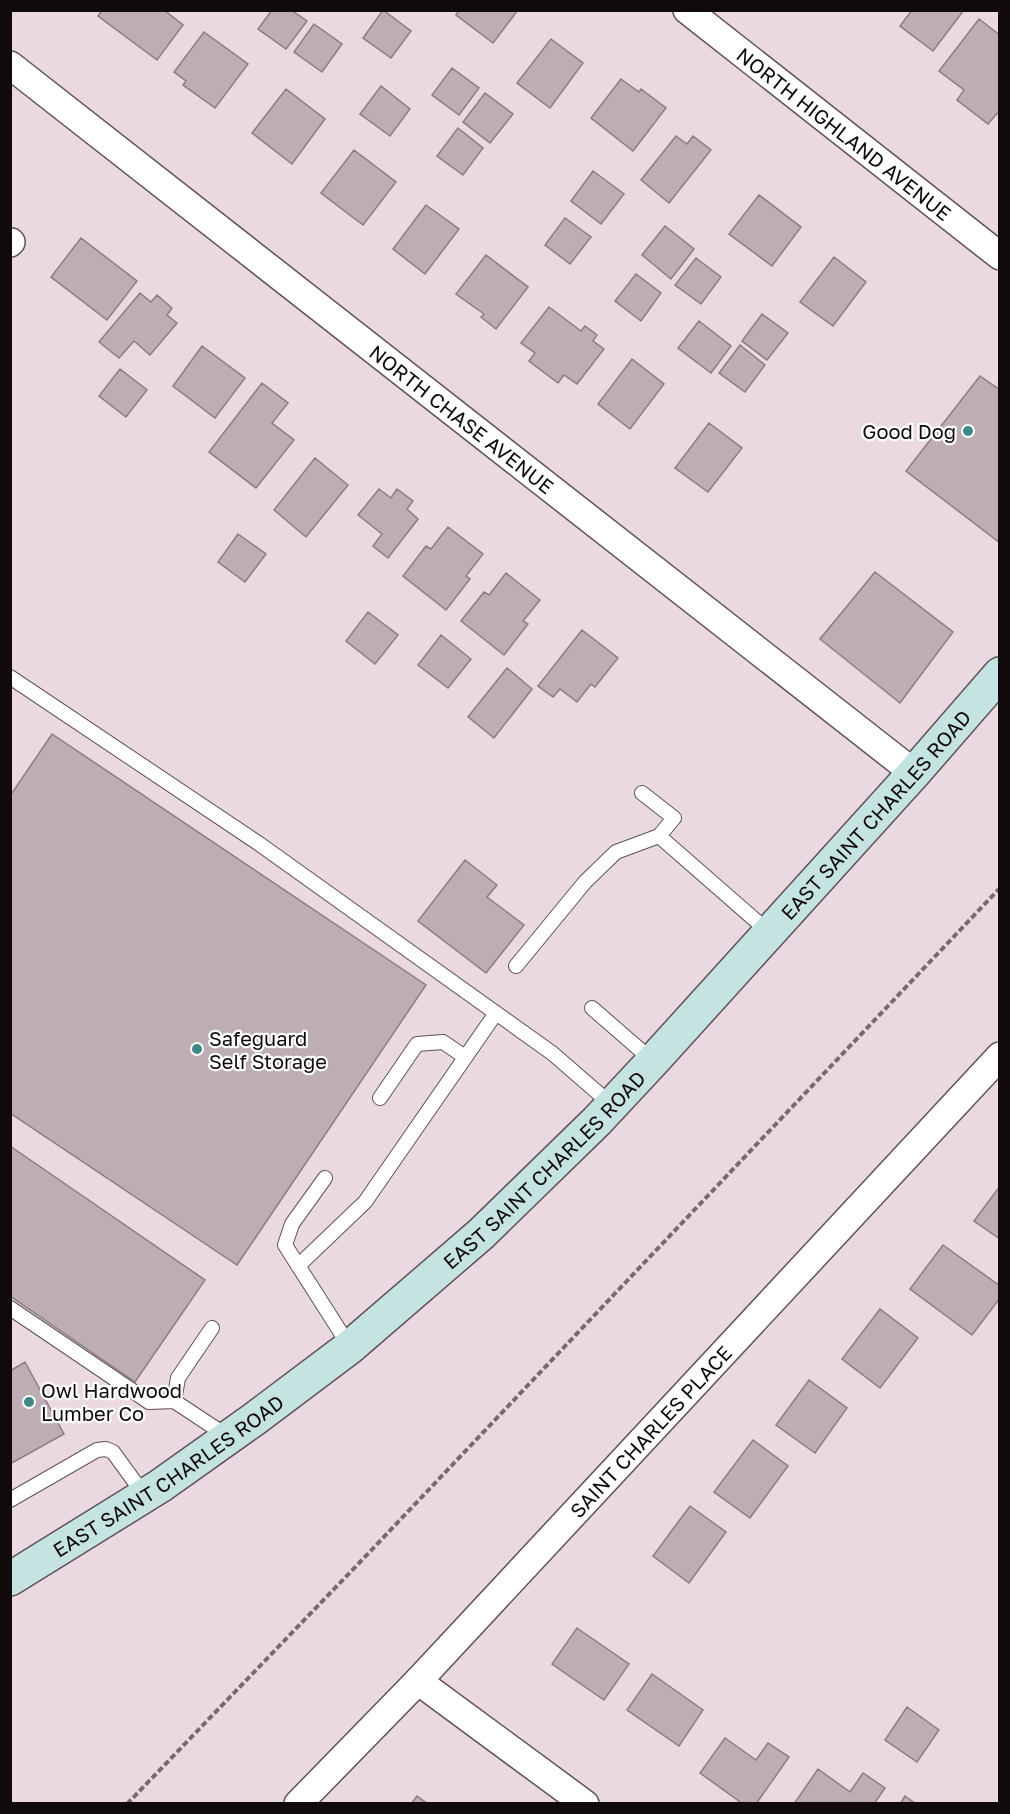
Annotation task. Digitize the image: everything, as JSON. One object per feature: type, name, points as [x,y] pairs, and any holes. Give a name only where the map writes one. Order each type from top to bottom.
[{"type":"main road","name":"EAST SAINT CHARLES ROAD","points":[[10,1579],[145,1496],[229,1437],[350,1347],[481,1234],[612,1105],[653,1061],[914,773],[999,675]]},
{"type":"street","name":"NORTH HIGHLAND AVENUE","points":[[687,10],[999,256]]},
{"type":"street","name":"NORTH CHASE AVENUE","points":[[10,65],[914,773]]},
{"type":"street","name":"SAINT CHARLES PLACE","points":[[298,1803],[418,1681],[999,1056]]},
{"type":"street","points":[[418,1681],[585,1803]]},
{"type":"lane","points":[[10,677],[258,843],[552,1053],[612,1105]]},
{"type":"lane","points":[[516,966],[585,882],[616,852],[659,836],[674,818],[642,793]]},
{"type":"lane","points":[[659,836],[770,933]]},
{"type":"lane","points":[[592,1008],[653,1061]]},
{"type":"lane","points":[[298,1266],[365,1202],[496,1013]]},
{"type":"lane","points":[[380,1098],[417,1044],[443,1042],[465,1057]]},
{"type":"lane","points":[[325,1178],[292,1224],[285,1245],[350,1347]]},
{"type":"lane","points":[[10,1308],[149,1402],[174,1401],[229,1437]]},
{"type":"lane","points":[[174,1401],[178,1378],[212,1328]]},
{"type":"lane","points":[[10,1500],[97,1450],[106,1449],[113,1452],[145,1496]]},
{"type":"path","points":[[127,1803],[362,1560],[999,888]]},
{"type":"building","points":[[102,10],[164,10],[183,25],[157,60],[98,16]]},
{"type":"building","points":[[272,10],[291,10],[307,21],[286,49],[258,29]]},
{"type":"building","points":[[383,10],[411,31],[391,58],[363,38]]},
{"type":"building","points":[[459,10],[518,10],[493,43],[456,15]]},
{"type":"building","points":[[912,10],[964,10],[933,51],[900,26]]},
{"type":"building","points":[[979,19],[1000,35],[1000,110],[988,124],[957,100],[964,90],[939,71]]},
{"type":"building","points":[[314,24],[342,44],[322,72],[294,52]]},
{"type":"building","points":[[204,32],[248,64],[215,108],[183,85],[186,81],[174,72]]},
{"type":"building","points":[[551,39],[583,63],[550,108],[517,83]]},
{"type":"building","points":[[452,68],[479,88],[459,115],[432,95]]},
{"type":"building","points":[[621,79],[639,92],[641,89],[666,108],[633,151],[591,118]]},
{"type":"building","points":[[381,86],[410,109],[390,136],[360,114]]},
{"type":"building","points":[[286,89],[325,119],[292,164],[252,133]]},
{"type":"building","points":[[485,93],[513,114],[490,143],[463,122]]},
{"type":"building","points":[[458,128],[483,148],[463,175],[437,156]]},
{"type":"building","points":[[676,136],[687,144],[693,136],[711,150],[669,203],[641,180]]},
{"type":"building","points":[[354,150],[396,182],[363,225],[321,193]]},
{"type":"building","points":[[593,171],[624,194],[601,224],[571,201]]},
{"type":"building","points":[[759,195],[801,227],[772,266],[729,234]]},
{"type":"building","points":[[426,205],[459,229],[425,274],[393,249]]},
{"type":"building","points":[[565,218],[591,237],[570,264],[545,245]]},
{"type":"building","points":[[665,226],[694,249],[671,279],[642,255]]},
{"type":"building","points":[[81,238],[137,281],[107,320],[51,277]]},
{"type":"building","points":[[486,255],[528,287],[496,329],[481,317],[484,314],[456,294]]},
{"type":"building","points":[[834,257],[866,282],[833,326],[800,302]]},
{"type":"building","points":[[696,258],[721,277],[701,304],[675,285]]},
{"type":"building","points":[[636,274],[661,293],[641,321],[615,301]]},
{"type":"building","points":[[140,293],[151,302],[157,295],[172,308],[167,315],[177,323],[150,355],[134,341],[119,358],[99,342]]},
{"type":"building","points":[[549,307],[581,331],[585,326],[597,335],[593,341],[604,349],[577,384],[564,375],[558,383],[529,361],[535,353],[521,343]]},
{"type":"building","points":[[762,314],[788,333],[767,360],[742,341]]},
{"type":"building","points":[[699,321],[731,346],[711,373],[678,348]]},
{"type":"building","points":[[740,345],[765,365],[745,392],[719,373]]},
{"type":"building","points":[[202,346],[245,378],[215,418],[173,386]]},
{"type":"building","points":[[632,359],[664,384],[630,429],[598,404]]},
{"type":"building","points":[[120,369],[147,390],[126,417],[99,396]]},
{"type":"building","name":"Good Dog","points":[[980,376],[1000,390],[1000,543],[906,471]]},
{"type":"building","points":[[262,383],[288,403],[272,423],[294,440],[256,488],[209,452]]},
{"type":"building","points":[[709,423],[742,448],[708,492],[675,468]]},
{"type":"building","points":[[315,458],[348,485],[306,537],[274,510]]},
{"type":"building","points":[[379,489],[391,498],[397,489],[413,501],[407,509],[418,519],[388,558],[373,546],[382,534],[358,515]]},
{"type":"building","points":[[448,527],[483,554],[466,576],[470,579],[446,610],[403,576],[426,546],[431,549]]},
{"type":"building","points":[[238,534],[266,554],[245,582],[218,562]]},
{"type":"building","points":[[875,572],[953,632],[900,703],[820,639]]},
{"type":"building","points":[[506,573],[540,600],[523,621],[528,624],[504,655],[461,621],[484,592],[489,595]]},
{"type":"building","points":[[368,612],[398,635],[375,664],[346,641]]},
{"type":"building","points":[[582,630],[618,658],[595,687],[591,684],[577,702],[560,689],[553,697],[538,686]]},
{"type":"building","points":[[441,635],[471,659],[448,688],[418,665]]},
{"type":"building","points":[[507,668],[532,689],[494,738],[468,717]]},
{"type":"building","name":"Safeguard Self Storage","points":[[52,734],[426,985],[237,1265],[10,1113],[10,796]]},
{"type":"building","points":[[465,860],[497,885],[487,897],[524,925],[486,973],[418,921]]},
{"type":"building","points":[[10,1146],[205,1280],[135,1382],[10,1296]]},
{"type":"building","points":[[1000,1186],[1000,1239],[974,1221]]},
{"type":"building","points":[[943,1245],[1000,1286],[1000,1298],[972,1335],[910,1289]]},
{"type":"building","points":[[880,1309],[918,1338],[880,1388],[842,1359]]},
{"type":"building","name":"Owl Hardwood Lumber Co","points":[[25,1362],[64,1434],[10,1464],[10,1371]]},
{"type":"building","points":[[809,1380],[847,1408],[815,1453],[776,1425]]},
{"type":"building","points":[[753,1440],[788,1466],[750,1518],[714,1492]]},
{"type":"building","points":[[690,1506],[726,1532],[689,1583],[653,1556]]},
{"type":"building","points":[[577,1628],[629,1664],[604,1700],[552,1664]]},
{"type":"building","points":[[652,1674],[703,1710],[679,1746],[627,1710]]},
{"type":"building","points":[[907,1707],[939,1730],[917,1762],[885,1740]]},
{"type":"building","points":[[725,1738],[756,1760],[768,1743],[789,1757],[756,1804],[743,1804],[700,1773]]},
{"type":"building","points":[[818,1769],[850,1792],[863,1773],[885,1788],[874,1804],[794,1804]]},
{"type":"building","points":[[417,1796],[428,1804],[411,1804]]},
{"type":"building","points":[[905,1796],[916,1804],[900,1804]]},
{"type":"place","name":"Good Dog","points":[[968,431]]},
{"type":"place","name":"Safeguard Self Storage","points":[[197,1049]]},
{"type":"place","name":"Owl Hardwood Lumber Co","points":[[29,1402]]}]
